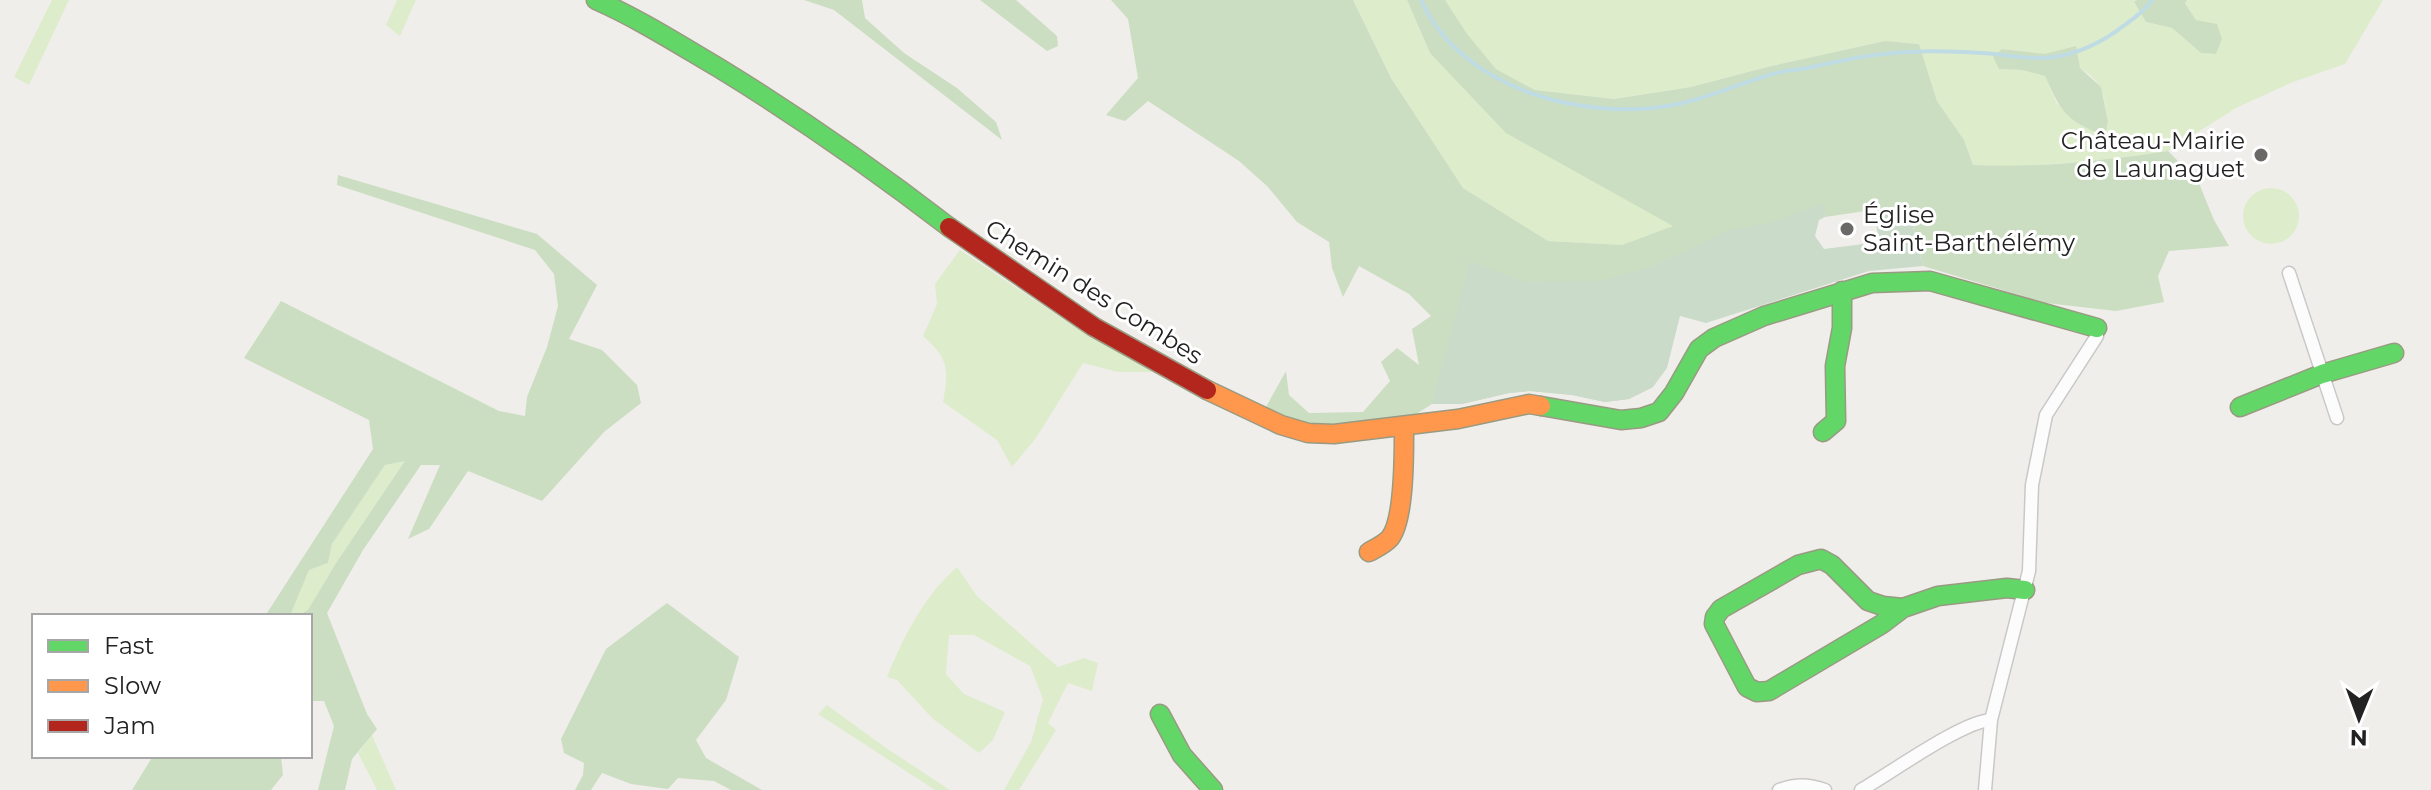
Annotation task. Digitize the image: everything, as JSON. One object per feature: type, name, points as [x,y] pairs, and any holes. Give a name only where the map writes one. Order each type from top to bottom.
[{"type":"street","name":"Chemin des Combes","points":[[596,0],[636,18],[770,99],[873,168],[964,239],[1050,298],[1152,360],[1231,403],[1308,433],[1334,434],[1458,419],[1529,404],[1621,420],[1641,418],[1659,412],[1674,393],[1699,349],[1714,338],[1764,316],[1842,291],[1893,280],[1930,281],[2097,328]]},
{"type":"street","points":[[2289,273],[2337,418]]},
{"type":"street","points":[[1823,432],[1836,421],[1835,366],[1842,328],[1842,291]]},
{"type":"street","points":[[1985,790],[1991,720],[2025,590],[2031,546],[2032,485],[2046,415],[2097,336],[2097,328]]},
{"type":"street","points":[[2240,407],[2322,374],[2394,353]]},
{"type":"street","points":[[1369,552],[1389,540],[1396,527],[1404,426]]},
{"type":"street","points":[[1903,608],[1868,601],[1832,565],[1821,559],[1798,565],[1721,609],[1714,624],[1747,687],[1757,692],[1769,691],[1882,624],[1903,608],[1938,596],[2007,588],[2025,590]]},
{"type":"street","points":[[1160,714],[1166,731],[1213,790]]},
{"type":"street","points":[[1861,790],[1960,730],[1981,720],[1991,720]]},
{"type":"street","points":[[1779,790],[1794,785],[1810,785],[1825,790]]},
{"type":"green space","points":[[52,0],[69,0],[29,85],[14,77]]},
{"type":"green space","points":[[397,0],[416,0],[400,36],[386,25]]},
{"type":"green space","points":[[804,0],[862,0],[865,18],[904,53],[957,88],[996,122],[1002,140],[834,10]]},
{"type":"green space","points":[[980,0],[1016,0],[1057,36],[1058,46],[1047,51]]},
{"type":"green space","points":[[1111,0],[1353,0],[1391,78],[1463,188],[1548,241],[1622,245],[1673,226],[1506,133],[1430,53],[1407,0],[1445,0],[1467,34],[1496,69],[1535,90],[1614,99],[1691,87],[1885,41],[1919,44],[1937,101],[1964,140],[1973,165],[2071,163],[2168,151],[2198,181],[2229,246],[2169,251],[2158,276],[2164,302],[2116,311],[2046,303],[1923,266],[1907,202],[1899,203],[1899,206],[1825,217],[1825,213],[1651,267],[1653,387],[1629,399],[1605,402],[1530,391],[1462,404],[1432,404],[1413,416],[1354,426],[1310,426],[1266,407],[1286,371],[1289,395],[1309,413],[1363,412],[1390,381],[1381,362],[1397,348],[1419,365],[1412,329],[1431,316],[1409,294],[1359,266],[1343,297],[1332,268],[1329,242],[1297,222],[1267,186],[1239,161],[1148,101],[1125,121],[1106,115],[1138,78],[1128,19]]},
{"type":"green space","points":[[1353,0],[1407,0],[1430,53],[1596,182],[1674,226],[1622,245],[1548,241],[1463,188],[1391,78]]},
{"type":"green space","points":[[1445,0],[2137,0],[2134,3],[2146,22],[2172,28],[2201,53],[2216,54],[2222,39],[2196,20],[2185,2],[2187,0],[2383,0],[2345,64],[2293,82],[2236,108],[2168,151],[2106,160],[2013,167],[1973,165],[1964,140],[1937,101],[1919,44],[1885,41],[1691,87],[1614,99],[1535,90],[1496,69],[1466,34]],"holes":[[[2002,49],[2058,59],[2084,71],[2101,89],[2108,121],[2057,104],[2045,76],[2022,70],[1999,69]]]},
{"type":"green space","points":[[2187,0],[2185,3],[2196,20],[2217,24],[2222,39],[2216,54],[2201,53],[2172,28],[2146,22],[2134,2]]},
{"type":"green space","points":[[2076,46],[2080,68],[2101,87],[2108,121],[2105,136],[2067,114],[2045,76],[2022,70],[1999,69],[1993,57],[2002,49],[2045,54]]},
{"type":"green space","points":[[338,175],[537,234],[597,285],[569,339],[602,350],[637,385],[641,403],[604,432],[542,501],[468,471],[429,529],[408,539],[440,465],[421,465],[363,550],[327,613],[367,714],[377,729],[352,759],[345,790],[318,790],[334,726],[324,701],[312,701],[312,614],[301,614],[308,610],[405,461],[385,465],[332,544],[328,563],[309,570],[291,613],[295,614],[259,614],[267,613],[373,449],[369,420],[244,358],[281,301],[499,411],[525,416],[527,397],[547,347],[558,306],[554,274],[535,250],[337,185]]},
{"type":"green space","points":[[2271,188],[2291,196],[2299,216],[2291,236],[2271,244],[2251,236],[2243,216],[2251,196]]},
{"type":"green space","points":[[1824,203],[1825,217],[1819,220],[1815,236],[1824,249],[1879,242],[1874,210],[1899,206],[1903,224],[1912,223],[1923,266],[1869,271],[1706,323],[1680,316],[1667,368],[1653,387],[1629,399],[1605,402],[1530,391],[1462,404],[1432,404],[1470,261],[1525,282],[1602,281],[1651,267],[1730,230],[1771,223]]},
{"type":"green space","points":[[960,250],[1072,325],[1153,372],[1118,372],[1083,363],[1036,438],[1012,467],[997,440],[943,402],[945,365],[938,351],[923,336],[937,304],[935,284]]},
{"type":"green space","points":[[406,460],[336,563],[308,611],[290,613],[309,570],[328,563],[332,544],[385,465]]},
{"type":"green space","points":[[957,567],[977,596],[1058,667],[1084,658],[1098,663],[1092,691],[1068,683],[1048,723],[1056,730],[1019,790],[1004,790],[1031,742],[1043,699],[1030,666],[974,635],[949,635],[946,674],[964,694],[1005,712],[993,740],[979,753],[933,719],[897,680],[887,677],[916,618],[934,591]]},
{"type":"green space","points":[[667,603],[739,657],[726,700],[696,740],[706,758],[762,790],[731,790],[714,781],[678,778],[668,789],[631,784],[602,773],[591,790],[575,790],[583,775],[584,763],[564,753],[561,739],[606,649]]},
{"type":"green space","points":[[827,705],[950,790],[935,790],[818,714]]},
{"type":"green space","points":[[372,735],[396,790],[377,790],[358,753]]},
{"type":"green space","points":[[152,758],[281,758],[283,775],[271,790],[132,790]]},
{"type":"waterway","points":[[1421,0],[1440,31],[1466,57],[1497,78],[1531,93],[1606,109],[1643,109],[1678,104],[1781,72],[1875,55],[1933,51],[2029,58],[2060,56],[2106,38],[2137,16],[2152,0]]},
{"type":"traffic: fast","points":[[596,0],[719,68],[865,165],[949,227]]},
{"type":"traffic: fast","points":[[1541,406],[1621,420],[1659,412],[1674,393],[1699,349],[1714,338],[1764,316],[1872,283],[1930,281],[2097,328]]},
{"type":"traffic: fast","points":[[1823,432],[1836,421],[1835,366],[1842,328],[1842,291]]},
{"type":"traffic: fast","points":[[2240,407],[2322,374],[2394,353]]},
{"type":"traffic: fast","points":[[1903,608],[1882,624],[1769,691],[1757,692],[1747,687],[1714,624],[1721,609],[1798,565],[1821,559],[1832,565],[1868,601],[1883,606],[1903,608],[1938,596],[2007,588],[2025,590]]},
{"type":"traffic: fast","points":[[1160,714],[1182,755],[1213,790]]},
{"type":"traffic: slow","points":[[1207,390],[1281,425],[1308,433],[1334,434],[1458,419],[1529,404],[1541,406]]},
{"type":"traffic: slow","points":[[1369,552],[1390,538],[1399,516],[1404,426]]},
{"type":"traffic: jam","points":[[949,227],[1094,327],[1207,390]]},
{"type":"place","name":"Château-Mairie de Launaguet","points":[[2261,155]]},
{"type":"place","name":"Église Saint-Barthélémy","points":[[1847,229]]}]
